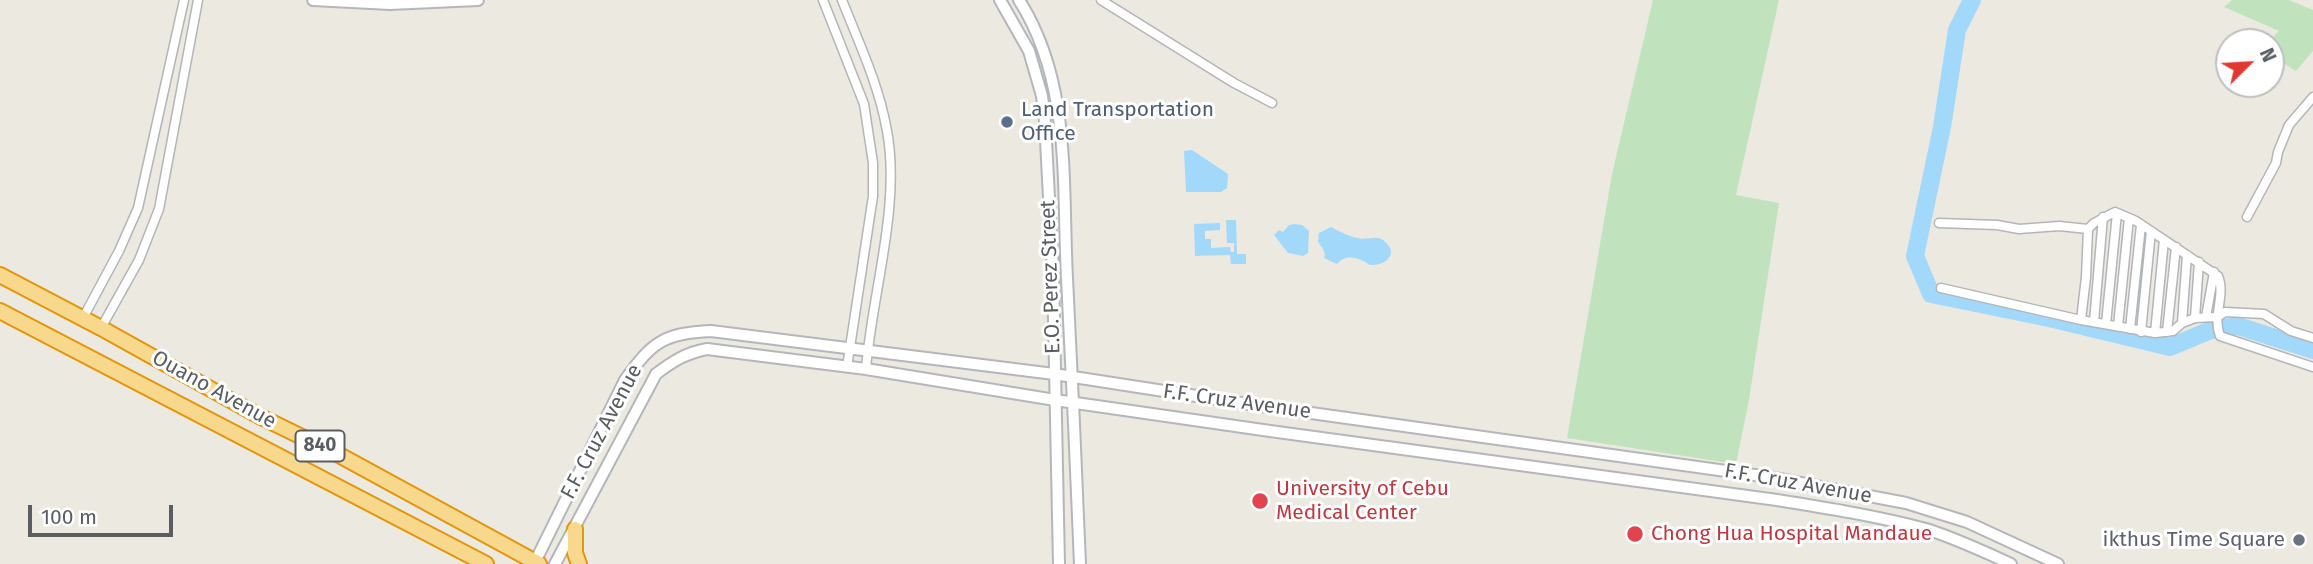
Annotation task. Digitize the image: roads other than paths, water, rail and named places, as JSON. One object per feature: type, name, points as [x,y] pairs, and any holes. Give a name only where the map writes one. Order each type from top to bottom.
[{"type":"highway","name":"Ouano Avenue","points":[[0,275],[259,416],[341,456],[536,564]]},
{"type":"highway","name":"Ouano Avenue","points":[[0,311],[486,564]]},
{"type":"highway","points":[[575,529],[575,553],[579,564]]},
{"type":"street","points":[[83,318],[119,251],[138,208],[184,0]]},
{"type":"street","points":[[101,328],[139,260],[159,209],[198,0]]},
{"type":"street","points":[[313,0],[390,4],[478,0]]},
{"type":"street","points":[[824,0],[864,104],[873,163],[873,196],[847,367]]},
{"type":"street","points":[[842,0],[880,101],[890,162],[890,198],[866,369]]},
{"type":"street","name":"E.O. Perez Street","points":[[1000,0],[1029,51],[1042,96],[1053,272],[1059,564]]},
{"type":"street","name":"E.O. Perez Street","points":[[1019,0],[1042,45],[1051,70],[1060,122],[1080,564]]},
{"type":"street","points":[[1101,0],[1234,83],[1272,103]]},
{"type":"street","points":[[2247,217],[2276,163],[2289,125],[2313,97]]},
{"type":"street","points":[[159,108],[176,112]]},
{"type":"street","points":[[1047,160],[1062,159]]},
{"type":"street","points":[[2106,324],[2117,213]]},
{"type":"street","points":[[1939,223],[1997,225],[2019,229],[2059,226],[2088,229],[2104,217],[2117,213],[2151,231],[2214,272],[2221,283],[2217,325]]},
{"type":"street","points":[[2094,322],[2104,217]]},
{"type":"street","points":[[2118,326],[2129,218]]},
{"type":"street","points":[[2130,329],[2141,225]]},
{"type":"street","points":[[2081,320],[2088,229]]},
{"type":"street","points":[[2141,331],[2151,231]]},
{"type":"street","points":[[2155,333],[2164,240]]},
{"type":"street","points":[[2167,332],[2176,247]]},
{"type":"street","points":[[2182,323],[2187,255]]},
{"type":"street","points":[[2195,318],[2199,262]]},
{"type":"street","points":[[2206,317],[2214,272]]},
{"type":"street","points":[[2086,277],[2160,280]]},
{"type":"street","points":[[1941,288],[2081,320],[2155,333],[2173,331],[2182,323],[2206,317],[2217,325],[2224,338],[2313,367]]},
{"type":"street","points":[[2217,325],[2225,312],[2264,314],[2291,331],[2313,338]]},
{"type":"street","name":"F.F. Cruz Avenue","points":[[536,564],[625,380],[643,355],[661,340],[684,332],[711,331],[1054,374],[1794,482],[1906,503],[1956,518],[2058,564]]},
{"type":"street","name":"F.F. Cruz Avenue","points":[[555,564],[656,374],[687,353],[707,349],[866,369],[1055,400],[1824,508],[1927,530],[1975,547],[2011,564]]},
{"type":"water","points":[[1192,150],[1228,174],[1227,188],[1221,192],[1186,192],[1184,151]]},
{"type":"water","points":[[1226,220],[1236,220],[1237,254],[1246,254],[1246,264],[1231,264],[1230,255],[1195,256],[1194,224],[1220,223],[1220,230],[1205,231],[1205,239],[1211,239],[1211,248],[1230,247],[1231,252],[1234,252],[1234,243],[1227,243]]},
{"type":"water","points":[[1294,224],[1302,225],[1309,231],[1308,253],[1303,256],[1288,253],[1274,235]]},
{"type":"water","points":[[1331,227],[1361,239],[1381,239],[1390,248],[1390,256],[1384,262],[1373,265],[1353,258],[1337,264],[1324,258],[1324,251],[1318,241],[1319,233]]},
{"type":"waterway","points":[[1972,0],[1957,30],[1942,127],[1915,256],[1931,294],[2049,318],[2170,347],[2211,330],[2238,326],[2313,350]]},
{"type":"place","name":"Land Transportation Office","points":[[1007,122]]},
{"type":"place","name":"University of Cebu Medical Center","points":[[1260,501]]},
{"type":"place","name":"Chong Hua Hospital Mandaue","points":[[1635,534]]},
{"type":"place","name":"ikthus Time Square","points":[[2299,540]]}]
